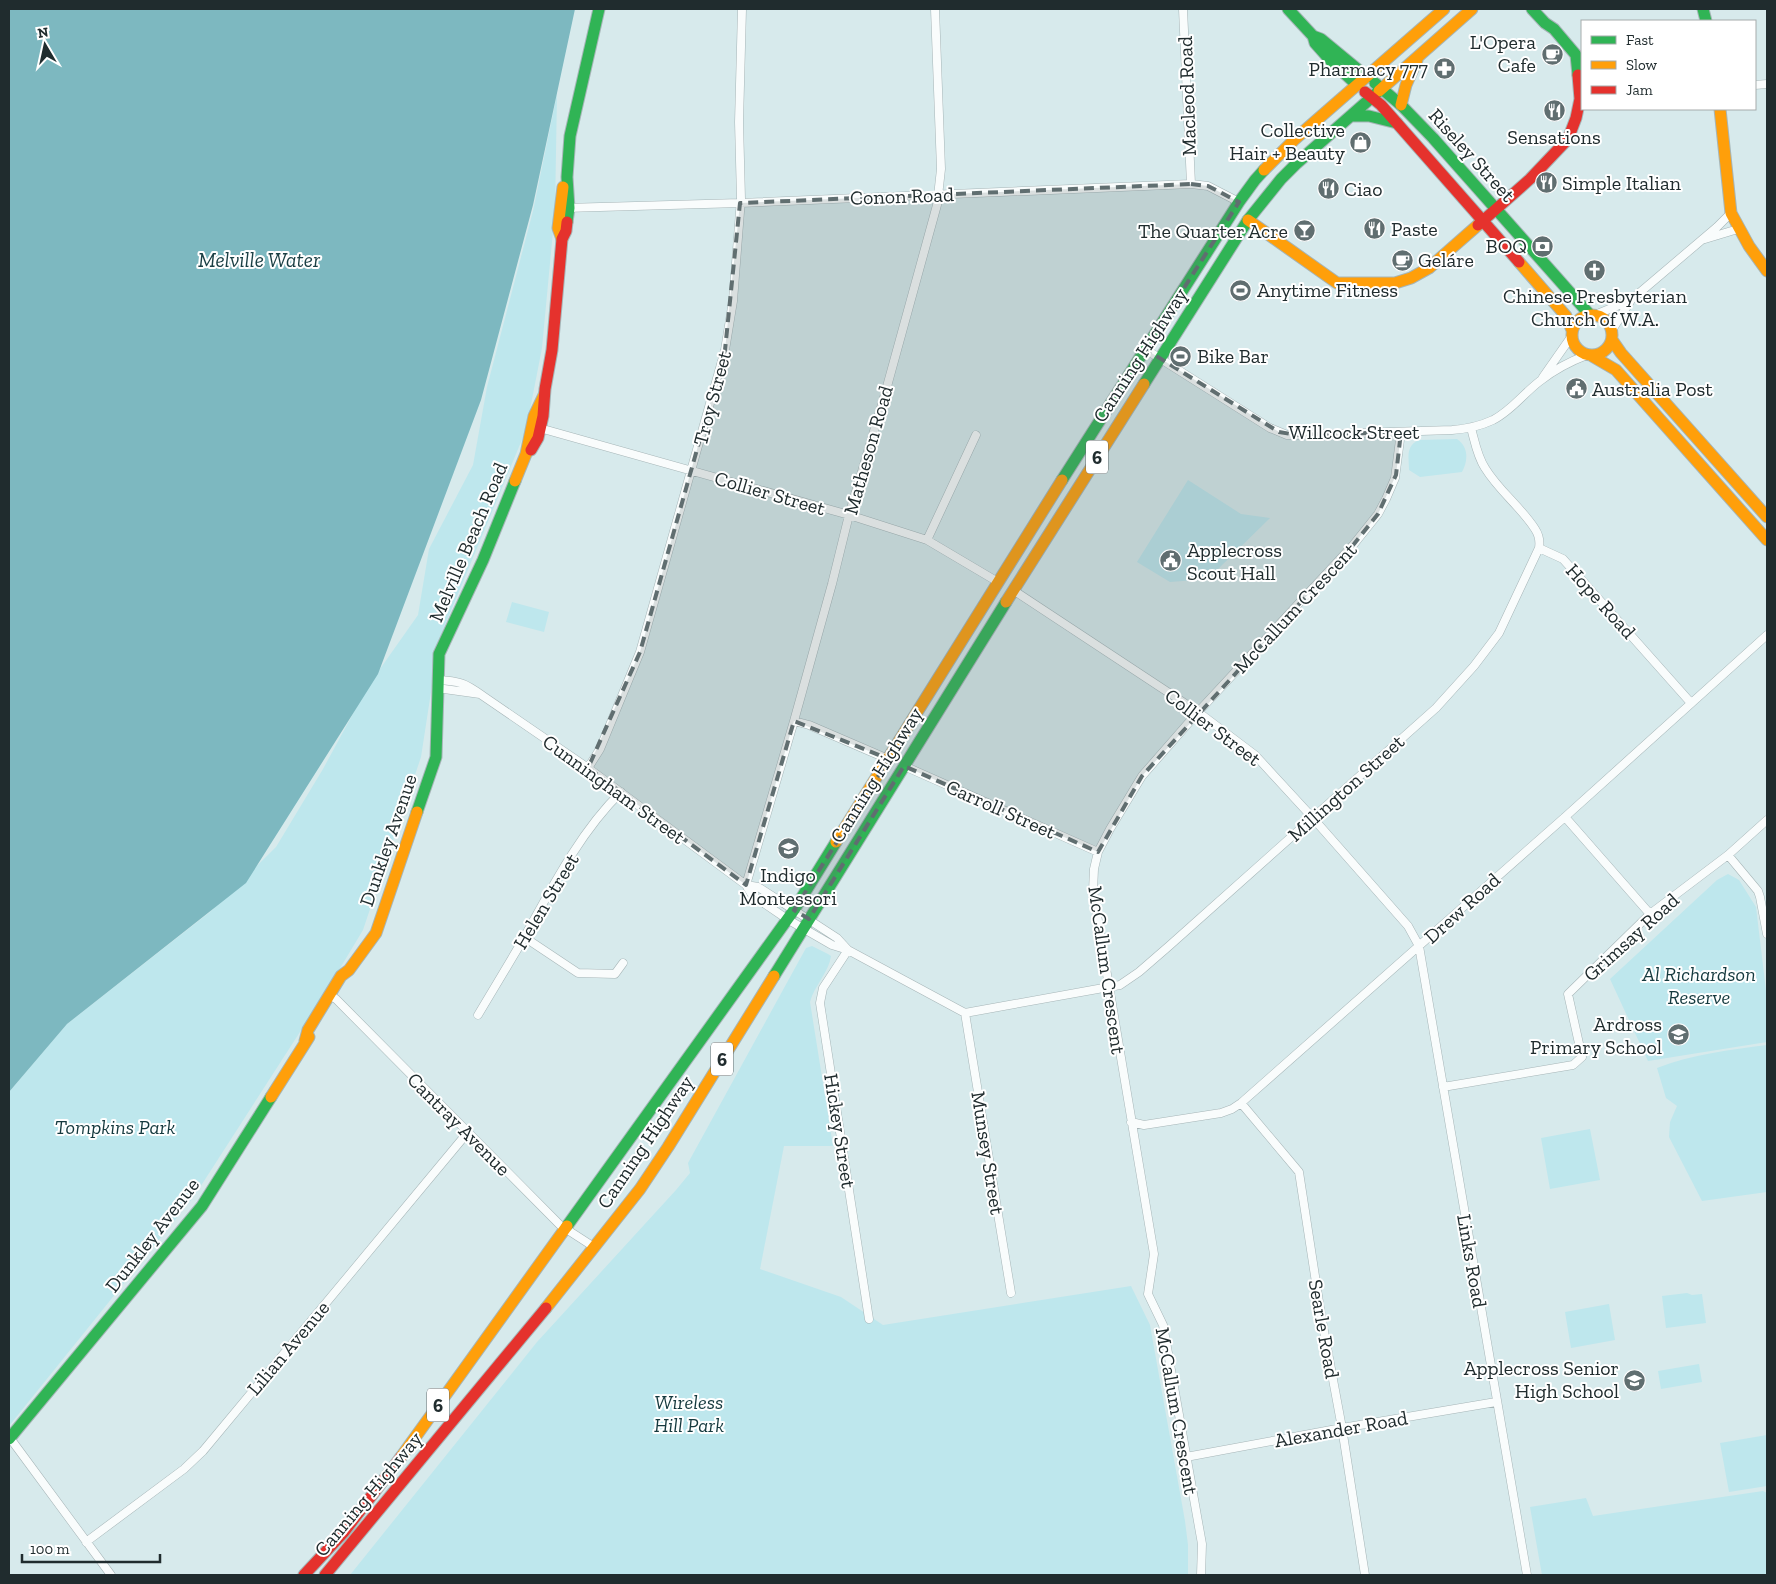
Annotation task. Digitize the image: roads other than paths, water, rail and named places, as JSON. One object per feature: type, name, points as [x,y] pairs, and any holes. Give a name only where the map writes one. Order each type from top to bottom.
[{"type":"main road","name":"Melville Beach Road","points":[[441,685],[439,654],[483,560],[526,454],[534,447],[536,427],[545,404],[544,395],[552,349],[562,239],[566,231],[564,208],[570,136],[599,9]]},
{"type":"main road","name":"Riseley Street","points":[[1288,9],[1313,36],[1321,39],[1401,105],[1593,315],[1604,318],[1609,324],[1612,335],[1621,352],[1767,517]]},
{"type":"main road","name":"Canning Highway","points":[[304,1575],[322,1558],[354,1521],[791,914],[1145,349],[1255,180],[1278,155],[1444,9]]},
{"type":"main road","name":"Canning Highway","points":[[325,1575],[540,1316],[640,1189],[668,1147],[1013,590],[1248,220],[1281,179],[1472,9]]},
{"type":"main road","points":[[1248,220],[1337,283],[1395,283],[1411,278],[1429,268],[1530,179],[1568,139],[1576,118],[1580,99],[1576,55],[1554,29],[1545,23],[1532,9]]},
{"type":"main road","name":"Riseley Street","points":[[1313,36],[1315,43],[1331,61],[1372,97],[1397,123],[1569,319],[1576,348],[1616,370],[1767,540]]},
{"type":"main road","points":[[1401,105],[1406,85],[1418,57]]},
{"type":"main road","points":[[1720,110],[1731,213],[1738,229],[1767,271]]},
{"type":"main road","points":[[1351,116],[1369,116],[1397,123]]},
{"type":"main road","points":[[1572,333],[1576,323],[1582,317],[1593,315]]},
{"type":"main road","points":[[1590,355],[1600,354],[1608,348],[1612,335]]},
{"type":"main road","name":"Dunkley Avenue","points":[[9,1438],[202,1206],[305,1040],[315,1030],[333,997],[346,980],[349,970],[376,933],[436,757],[438,713],[442,706],[441,685]]},
{"type":"street","name":"Troy Street","points":[[588,768],[600,749],[640,652],[726,350],[731,322],[740,203],[739,122],[742,9]]},
{"type":"street","name":"Matheson Road","points":[[746,885],[832,584],[848,515],[883,401],[925,252],[938,195],[941,169],[935,9]]},
{"type":"street","name":"Macleod Road","points":[[1183,9],[1191,184]]},
{"type":"street","name":"Conon Road","points":[[564,208],[740,203],[1191,184],[1208,186],[1239,202]]},
{"type":"street","points":[[1593,315],[1631,300],[1731,213]]},
{"type":"street","points":[[1702,240],[1738,229]]},
{"type":"street","points":[[1612,335],[1631,300]]},
{"type":"street","name":"Willcock Street","points":[[1540,381],[1572,333]]},
{"type":"street","name":"Willcock Street","points":[[1145,349],[1279,432],[1297,435],[1471,428],[1494,419],[1540,381],[1576,359],[1590,355]]},
{"type":"street","name":"Collier Street","points":[[536,427],[848,515],[927,540],[998,582]]},
{"type":"street","points":[[1471,428],[1478,456],[1484,467],[1536,530],[1539,548]]},
{"type":"street","name":"McCallum Crescent","points":[[1201,1575],[1202,1544],[1164,1325],[1148,1294],[1154,1254],[1092,891],[1094,869],[1098,852],[1142,776],[1198,712],[1354,544],[1378,514],[1395,478],[1401,432]]},
{"type":"street","points":[[927,540],[976,436]]},
{"type":"street","name":"Hope Road","points":[[1539,548],[1563,559],[1691,703]]},
{"type":"street","name":"Millington Street","points":[[1108,986],[1120,985],[1139,972],[1436,708],[1474,666],[1499,633],[1539,548]]},
{"type":"street","name":"Collier Street","points":[[1013,590],[1198,712],[1255,755],[1408,926],[1419,946]]},
{"type":"street","name":"Drew Road","points":[[1131,1122],[1144,1125],[1222,1113],[1241,1103],[1565,817],[1767,635]]},
{"type":"street","name":"Cunningham Street","points":[[441,685],[480,694],[621,792],[746,885],[752,895],[791,914],[806,924]]},
{"type":"street","points":[[794,721],[809,725],[888,759]]},
{"type":"street","name":"Carroll Street","points":[[904,766],[1098,852]]},
{"type":"street","name":"Helen Street","points":[[478,1015],[579,844],[621,792]]},
{"type":"street","points":[[1565,817],[1650,914]]},
{"type":"street","name":"Grimsay Road","points":[[1443,1087],[1573,1065],[1582,1057],[1568,994],[1650,914],[1728,855],[1767,820]]},
{"type":"street","points":[[1728,855],[1758,891],[1767,933]]},
{"type":"street","name":"Cunningham Street","points":[[746,885],[758,887],[806,924],[837,938],[848,950],[966,1013]]},
{"type":"street","points":[[524,937],[578,973],[615,974],[623,963]]},
{"type":"street","name":"Links Road","points":[[1419,946],[1527,1575]]},
{"type":"street","name":"Hickey Street","points":[[848,950],[823,988],[820,1003],[869,1320]]},
{"type":"street","points":[[966,1013],[1108,986]]},
{"type":"street","name":"Cantray Avenue","points":[[333,997],[555,1220],[594,1247]]},
{"type":"street","name":"Munsey Street","points":[[966,1013],[1010,1293]]},
{"type":"street","name":"Searle Road","points":[[1241,1103],[1300,1172],[1321,1315],[1342,1428],[1365,1575]]},
{"type":"street","name":"Lilian Avenue","points":[[86,1542],[184,1469],[203,1451],[468,1132]]},
{"type":"street","name":"Alexander Road","points":[[1186,1458],[1342,1428],[1496,1402]]},
{"type":"street","points":[[9,1438],[111,1575]]},
{"type":"water","name":"Melville Water","points":[[9,9],[575,9],[533,205],[481,400],[378,674],[246,883],[67,1024],[9,1092]]},
{"type":"place","name":"L'Opera Cafe","points":[[1552,54]]},
{"type":"place","name":"Pharmacy 777","points":[[1444,69]]},
{"type":"place","name":"Sensations","points":[[1554,111]]},
{"type":"place","name":"Collective Hair + Beauty","points":[[1361,142]]},
{"type":"place","name":"Simple Italian","points":[[1546,183]]},
{"type":"place","name":"Ciao","points":[[1328,189]]},
{"type":"place","name":"Paste","points":[[1375,229]]},
{"type":"place","name":"The Quarter Acre","points":[[1304,231]]},
{"type":"place","name":"BOQ","points":[[1543,246]]},
{"type":"place","name":"Geláre","points":[[1402,260]]},
{"type":"place","name":"Chinese Presbyterian Church of W.A.","points":[[1595,270]]},
{"type":"place","name":"Anytime Fitness","points":[[1241,290]]},
{"type":"place","name":"Bike Bar","points":[[1181,356]]},
{"type":"place","name":"Australia Post","points":[[1576,389]]},
{"type":"place","name":"Applecross Scout Hall","points":[[1171,561]]},
{"type":"place","name":"Indigo Montessori","points":[[788,849]]},
{"type":"place","name":"Ardross Primary School","points":[[1678,1035]]},
{"type":"place","name":"Applecross Senior High School","points":[[1635,1380]]},
{"type":"park label","name":"Al Richardson Reserve","points":[[1699,986]]},
{"type":"park label","name":"Tompkins Park","points":[[115,1127]]},
{"type":"park label","name":"Wireless Hill Park","points":[[689,1414]]}]
